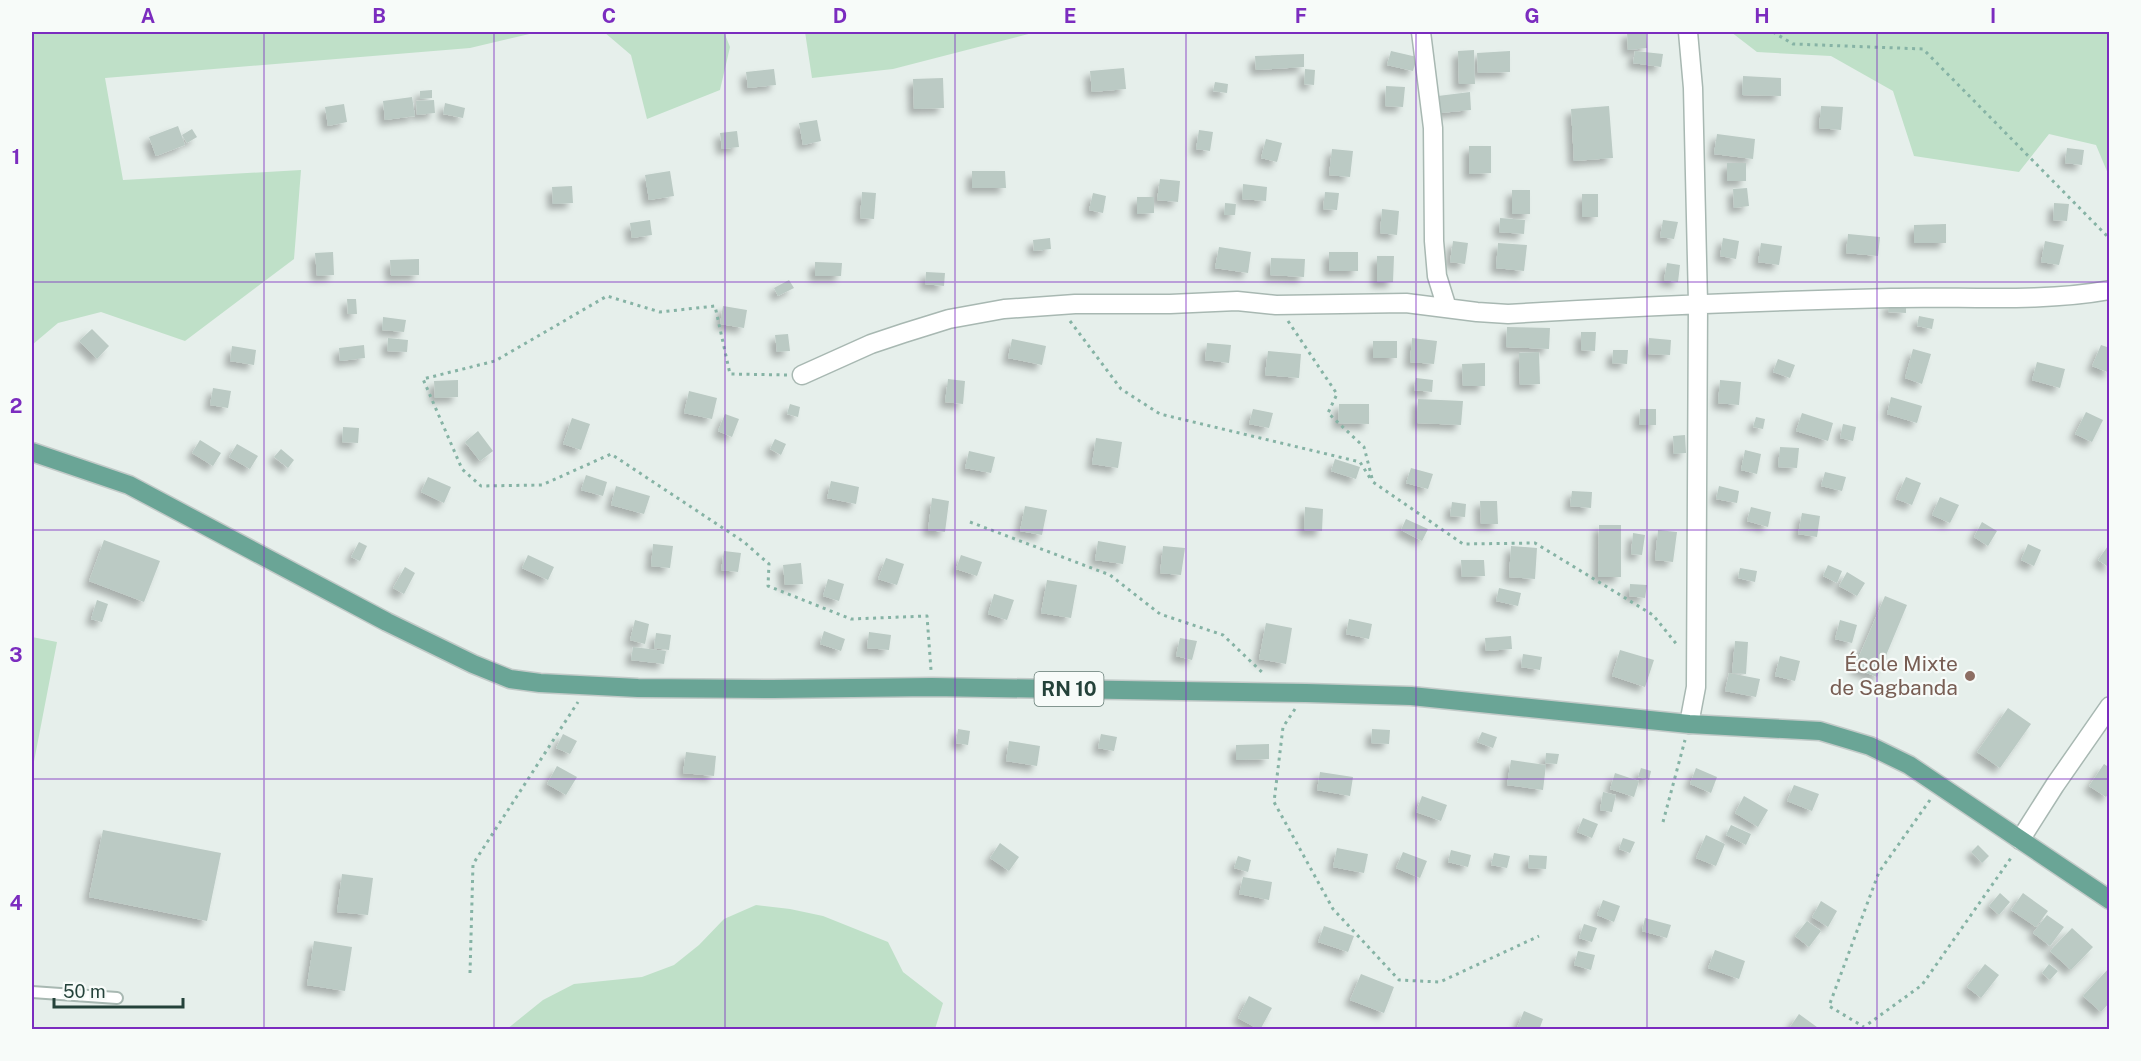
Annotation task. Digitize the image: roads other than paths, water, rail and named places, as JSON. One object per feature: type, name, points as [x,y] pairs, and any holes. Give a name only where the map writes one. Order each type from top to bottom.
[{"type":"main road","name":"RN 10","points":[[32,452],[129,485],[387,622],[473,664],[510,679],[590,686],[761,689],[932,687],[1411,696],[1689,724],[1820,731],[1870,746],[1910,765],[2109,900]]},
{"type":"street","points":[[1421,32],[1433,128],[1434,241],[1437,276],[1447,308]]},
{"type":"street","points":[[1688,32],[1694,88],[1698,303],[1696,687],[1689,724]]},
{"type":"street","points":[[802,375],[872,344],[949,319],[1004,309],[1075,304],[1238,301],[1276,304],[1406,303],[1508,314],[1698,303],[2024,297],[2109,290]]},
{"type":"street","points":[[2020,840],[2109,706]]},
{"type":"lane","points":[[32,992],[117,998]]},
{"type":"place","name":"École Mixte de Sagbanda","points":[[1970,676]]}]
